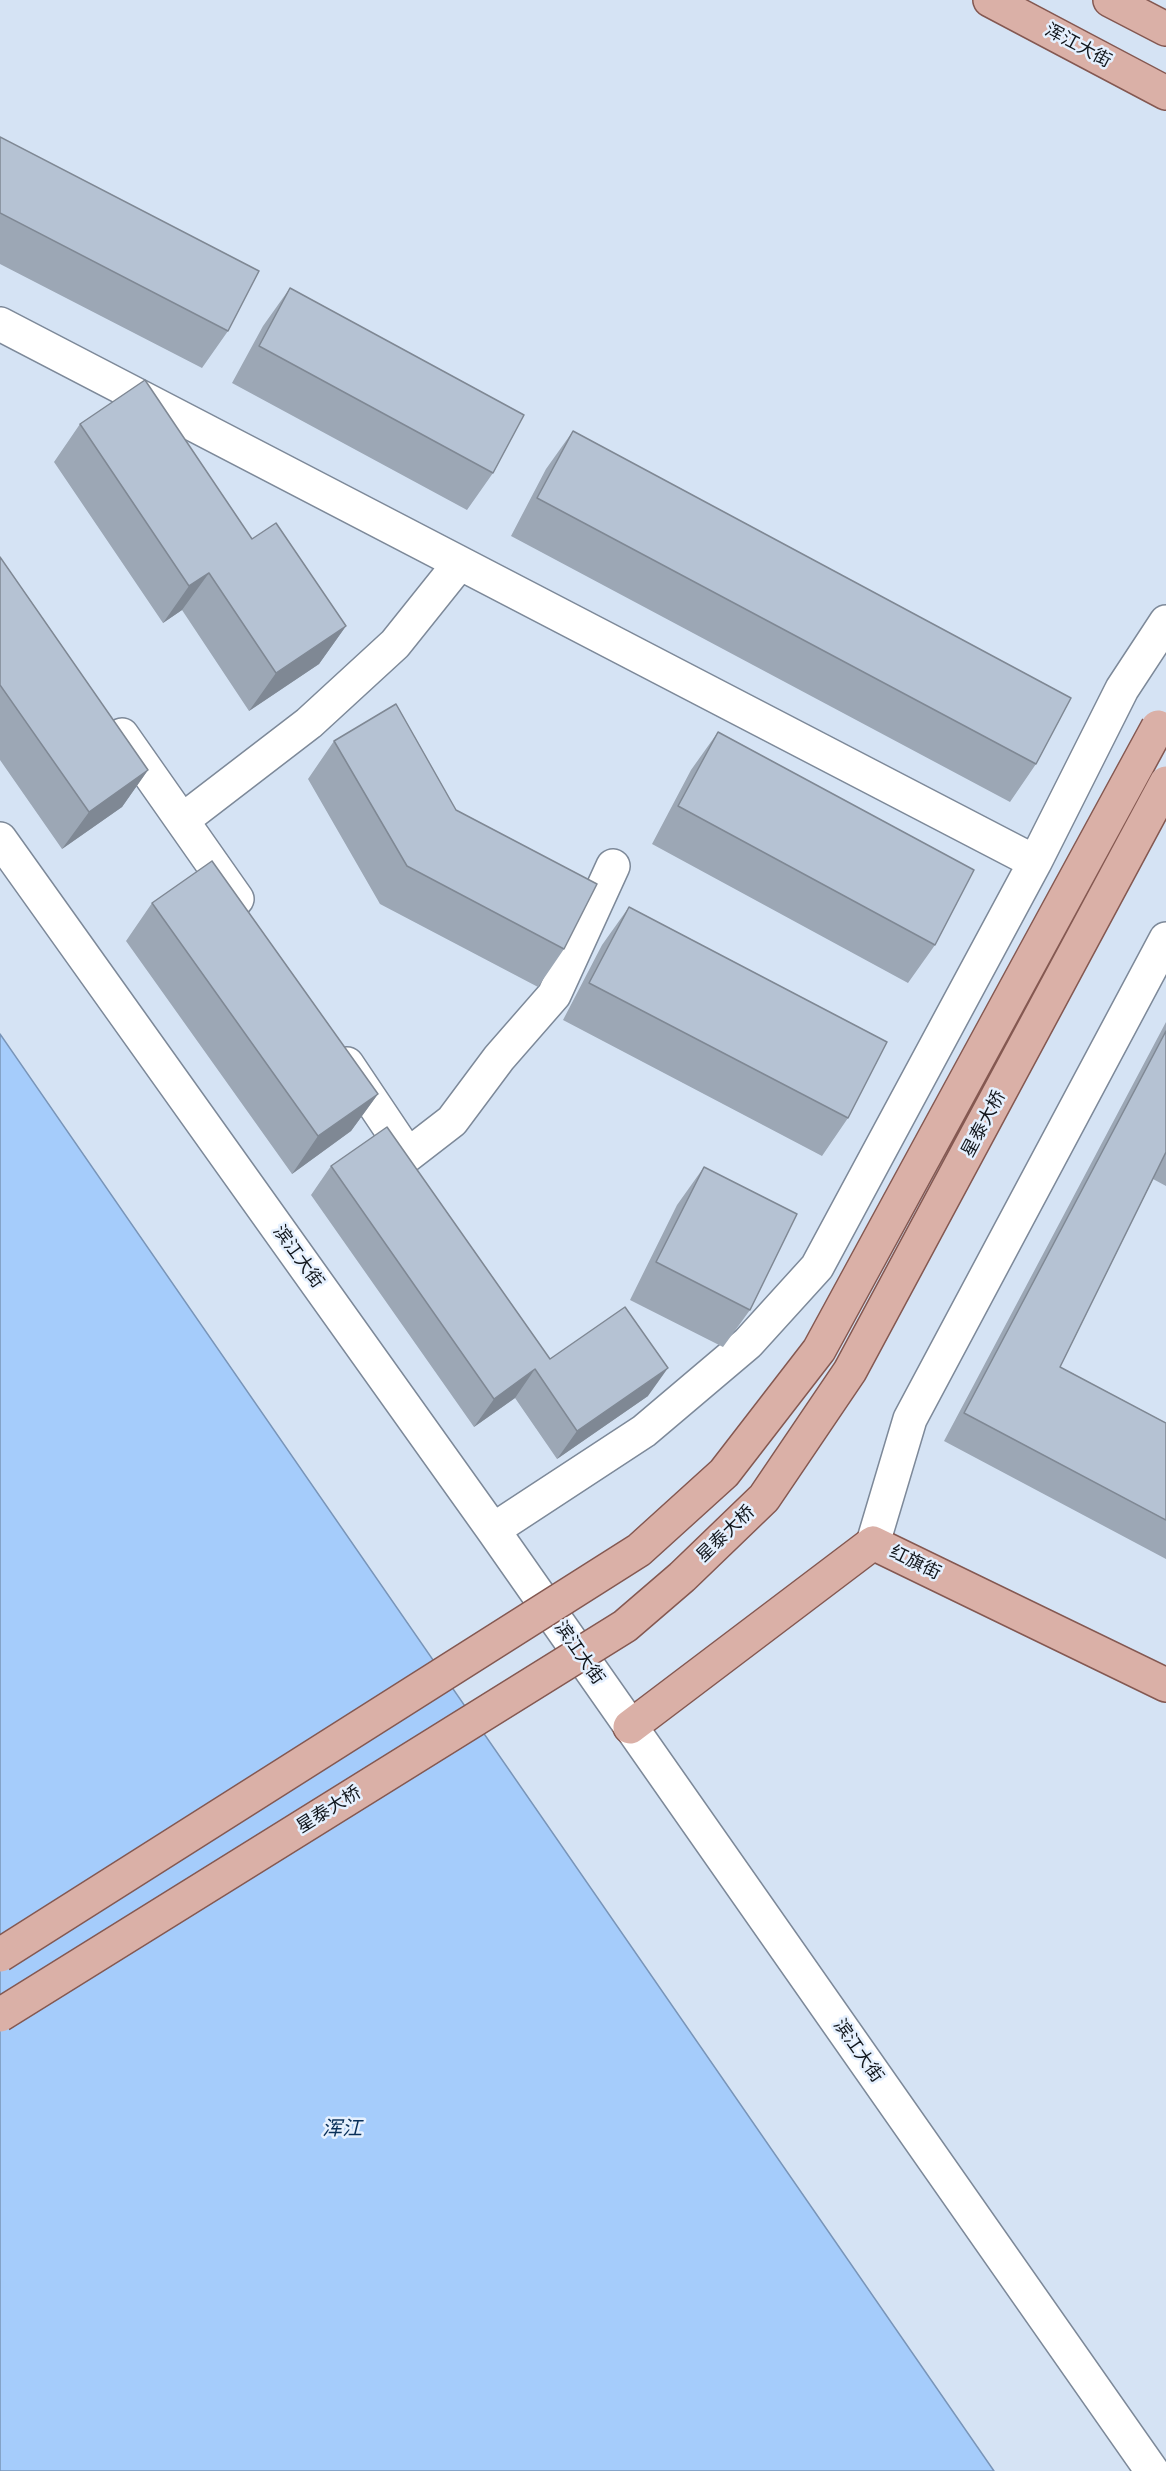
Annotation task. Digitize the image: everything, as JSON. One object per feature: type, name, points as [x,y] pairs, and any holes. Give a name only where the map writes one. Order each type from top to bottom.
[{"type":"main road","name":"浑江大街","points":[[990,0],[1166,93]]},
{"type":"main road","points":[[1110,0],[1166,29]]},
{"type":"main road","name":"星泰大桥","points":[[0,1955],[639,1550],[724,1473],[819,1350],[1162,719]]},
{"type":"main road","name":"星泰大桥","points":[[0,2015],[625,1626],[682,1577],[764,1498],[850,1371],[1166,783]]},
{"type":"main road","name":"红旗街","points":[[630,1727],[873,1543],[1166,1685]]},
{"type":"street","points":[[0,324],[1035,862]]},
{"type":"street","points":[[184,819],[309,723],[395,645],[459,564]]},
{"type":"street","points":[[494,1530],[644,1431],[748,1343],[817,1267],[1035,862],[1122,689],[1166,622]]},
{"type":"street","points":[[102,706],[184,819],[256,928]]},
{"type":"street","name":"滨江大街","points":[[0,840],[494,1530],[1152,2471]]},
{"type":"street","points":[[329,1036],[408,1155],[452,1121],[499,1058],[554,995],[613,866]]},
{"type":"street","points":[[873,1543],[910,1419],[1026,1206],[1166,939]]},
{"type":"water","name":"浑江","points":[[0,1034],[994,2471],[0,2471]]},
{"type":"building","points":[[0,137],[259,271],[228,331],[0,213]]},
{"type":"building","points":[[290,288],[524,415],[493,473],[259,346]]},
{"type":"building","points":[[145,380],[252,539],[276,523],[346,626],[276,673],[209,573],[189,586],[80,424]]},
{"type":"building","points":[[573,431],[1071,698],[1036,764],[537,498]]},
{"type":"building","points":[[0,557],[148,770],[89,812],[0,685]]},
{"type":"building","points":[[396,704],[456,810],[597,884],[564,949],[407,866],[334,741]]},
{"type":"building","points":[[718,732],[974,870],[935,945],[678,806]]},
{"type":"building","points":[[212,861],[378,1094],[318,1136],[152,903]]},
{"type":"building","points":[[629,907],[887,1042],[848,1118],[589,983]]},
{"type":"building","points":[[1166,1031],[1166,1152],[1060,1367],[1166,1423],[1166,1520],[964,1413]]},
{"type":"building","points":[[387,1127],[550,1359],[625,1307],[668,1368],[577,1431],[535,1369],[494,1399],[331,1166]]},
{"type":"building","points":[[704,1167],[797,1214],[750,1310],[656,1262]]}]
